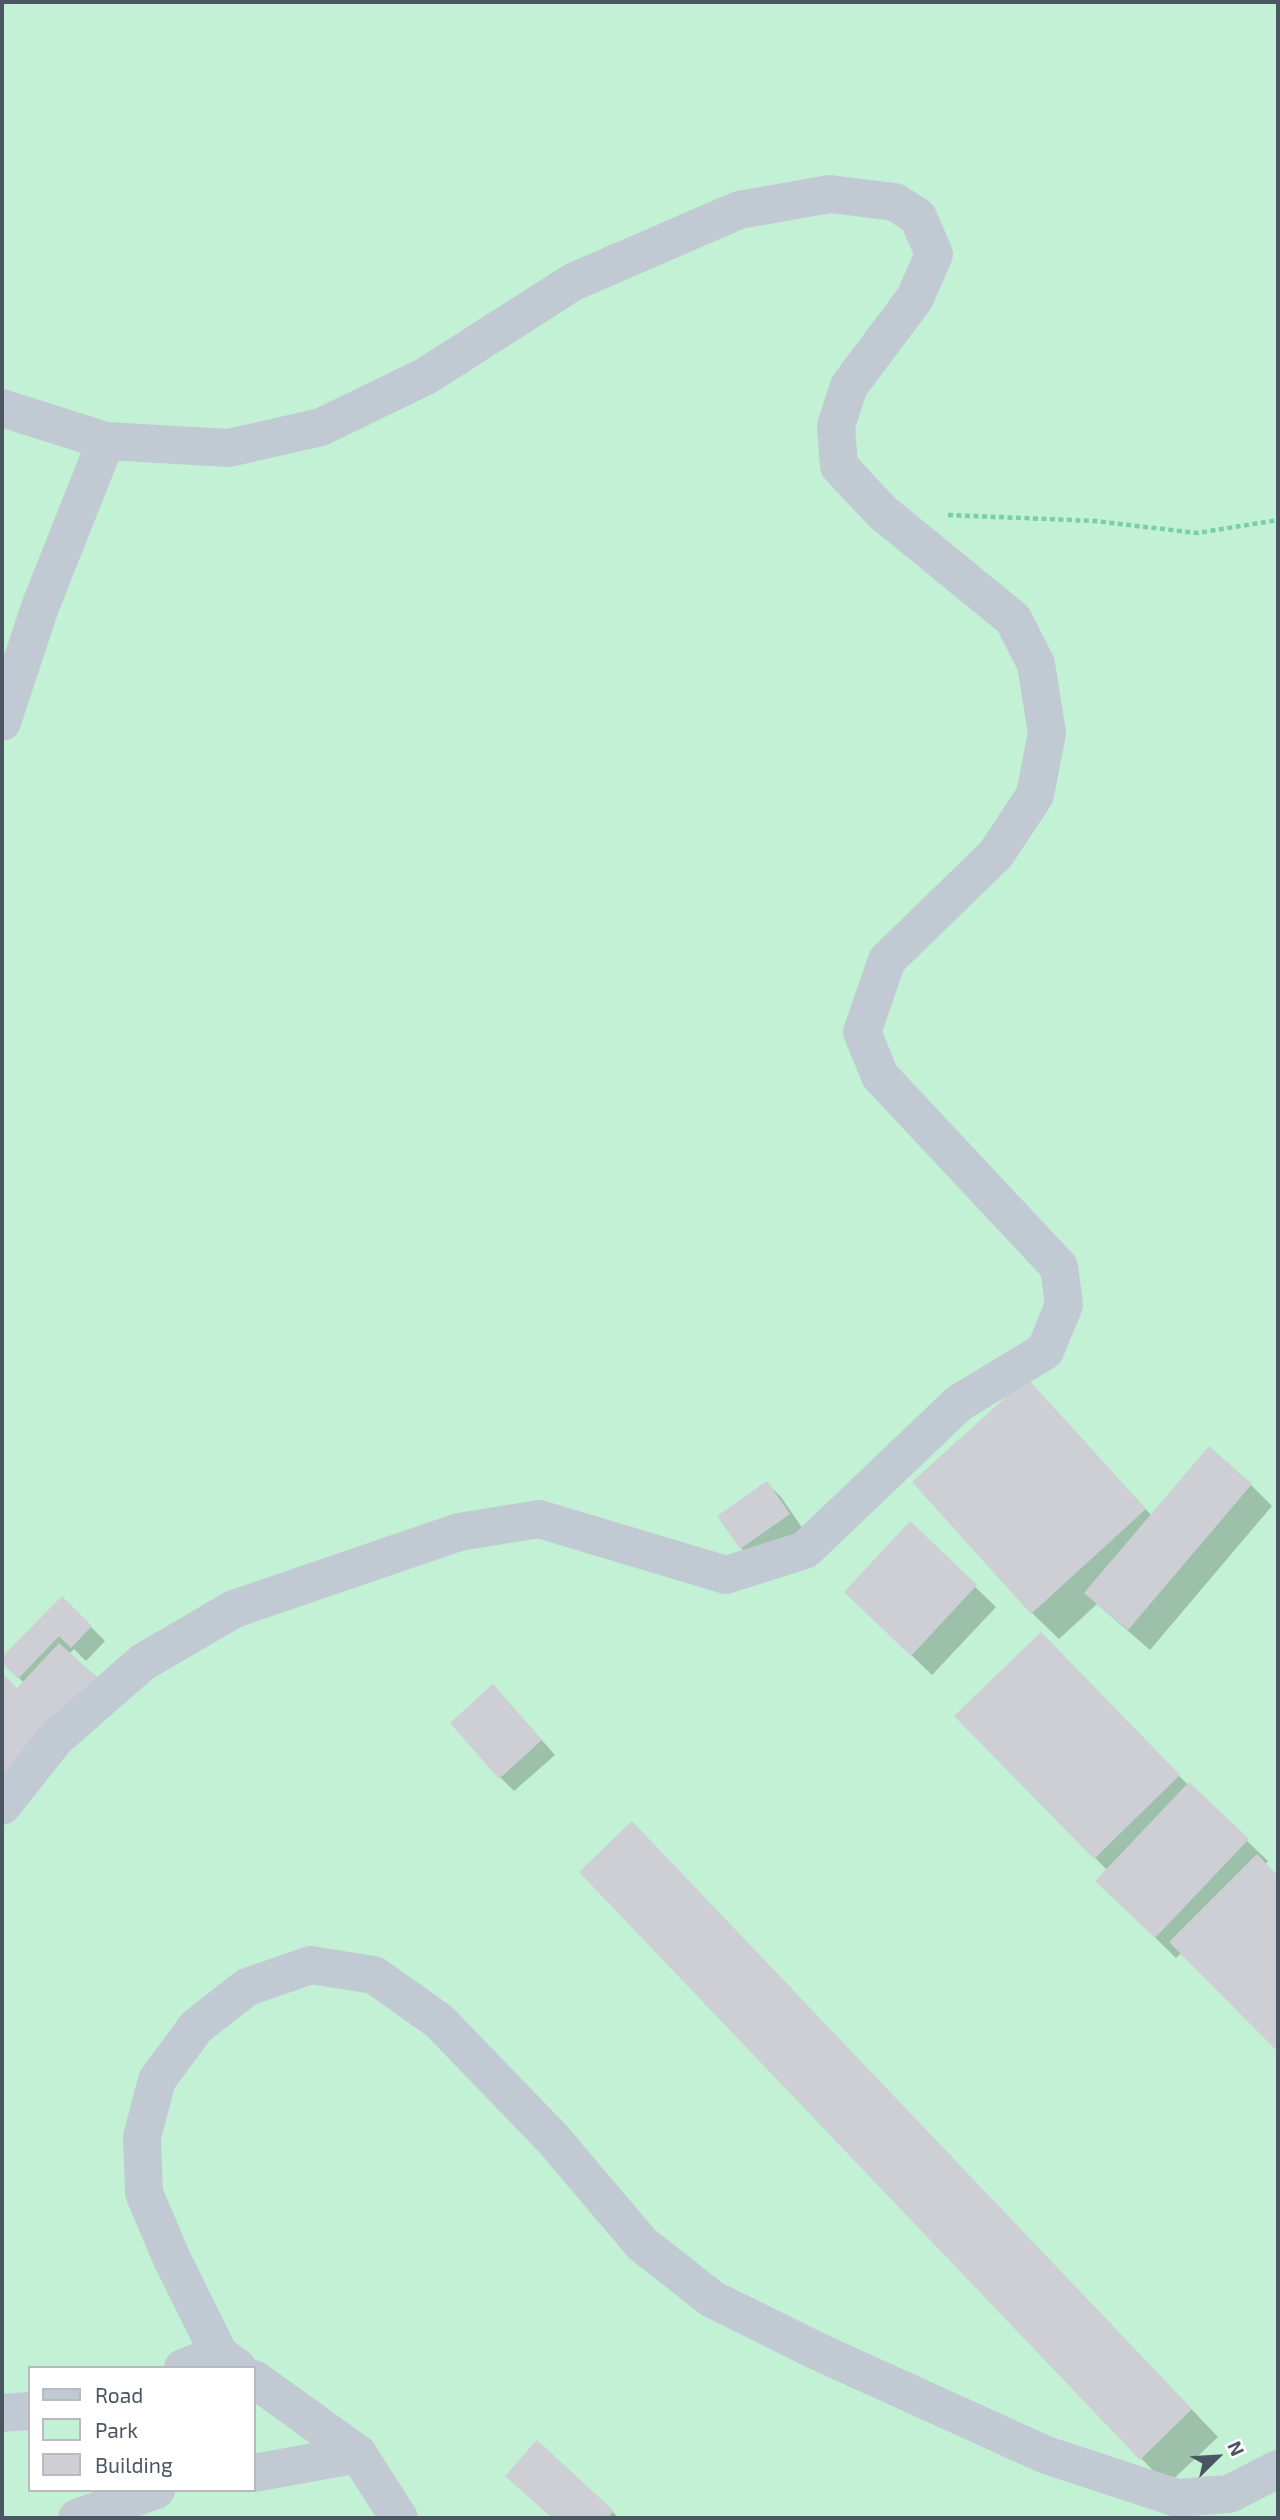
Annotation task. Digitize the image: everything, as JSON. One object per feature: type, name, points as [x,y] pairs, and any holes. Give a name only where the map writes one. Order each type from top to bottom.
[{"type":"street","points":[[2,408],[106,441],[229,448],[321,427],[426,376],[573,282],[738,210],[830,194],[895,202],[918,217],[934,254],[915,298],[849,386],[836,426],[839,466],[882,512],[1013,619],[1037,664],[1047,733],[1035,795],[996,854],[887,960],[862,1032],[880,1076],[1059,1266],[1063,1305],[1045,1351],[959,1403],[805,1550],[726,1574],[539,1519],[458,1532],[234,1609],[143,1662],[55,1739],[2,1806]]},
{"type":"street","points":[[2,722],[40,607],[106,441]]},
{"type":"street","points":[[196,2366],[228,2361],[172,2259],[144,2193],[142,2137],[157,2080],[196,2027],[247,1987],[311,1965],[374,1975],[439,2021],[553,2139],[642,2244],[712,2299],[819,2352],[1046,2455],[1177,2498],[1229,2494],[1278,2469]]},
{"type":"street","points":[[256,2380],[358,2454],[399,2518]]},
{"type":"street","points":[[2,2413],[28,2410]]},
{"type":"street","points":[[256,2473],[358,2454]]},
{"type":"street","points":[[78,2518],[150,2492]]},
{"type":"path","points":[[882,512],[1095,521],[1197,533],[1278,520]]},
{"type":"green space","points":[[2,2],[1278,2],[1278,2518],[2,2518]]},
{"type":"building","points":[[1027,1378],[1146,1509],[1031,1614],[912,1482]]},
{"type":"building","points":[[1209,1446],[1252,1484],[1128,1630],[1084,1593]]},
{"type":"building","points":[[767,1481],[790,1514],[740,1549],[717,1516]]},
{"type":"building","points":[[910,1521],[977,1585],[911,1656],[844,1592]]},
{"type":"building","points":[[62,1596],[92,1626],[71,1648],[59,1636],[18,1679],[2,1663],[2,1657]]},
{"type":"building","points":[[1041,1632],[1180,1775],[1094,1859],[954,1716]]},
{"type":"building","points":[[59,1643],[98,1678],[2,1782],[2,1673],[17,1688]]},
{"type":"building","points":[[493,1684],[542,1740],[499,1779],[450,1723]]},
{"type":"building","points":[[1189,1782],[1249,1839],[1155,1938],[1095,1881]]},
{"type":"building","points":[[632,1821],[1192,2409],[1140,2460],[579,1872]]},
{"type":"building","points":[[1257,1854],[1278,1876],[1278,2052],[1169,1942]]},
{"type":"building","points":[[537,2440],[614,2511],[607,2518],[552,2518],[505,2476]]}]
